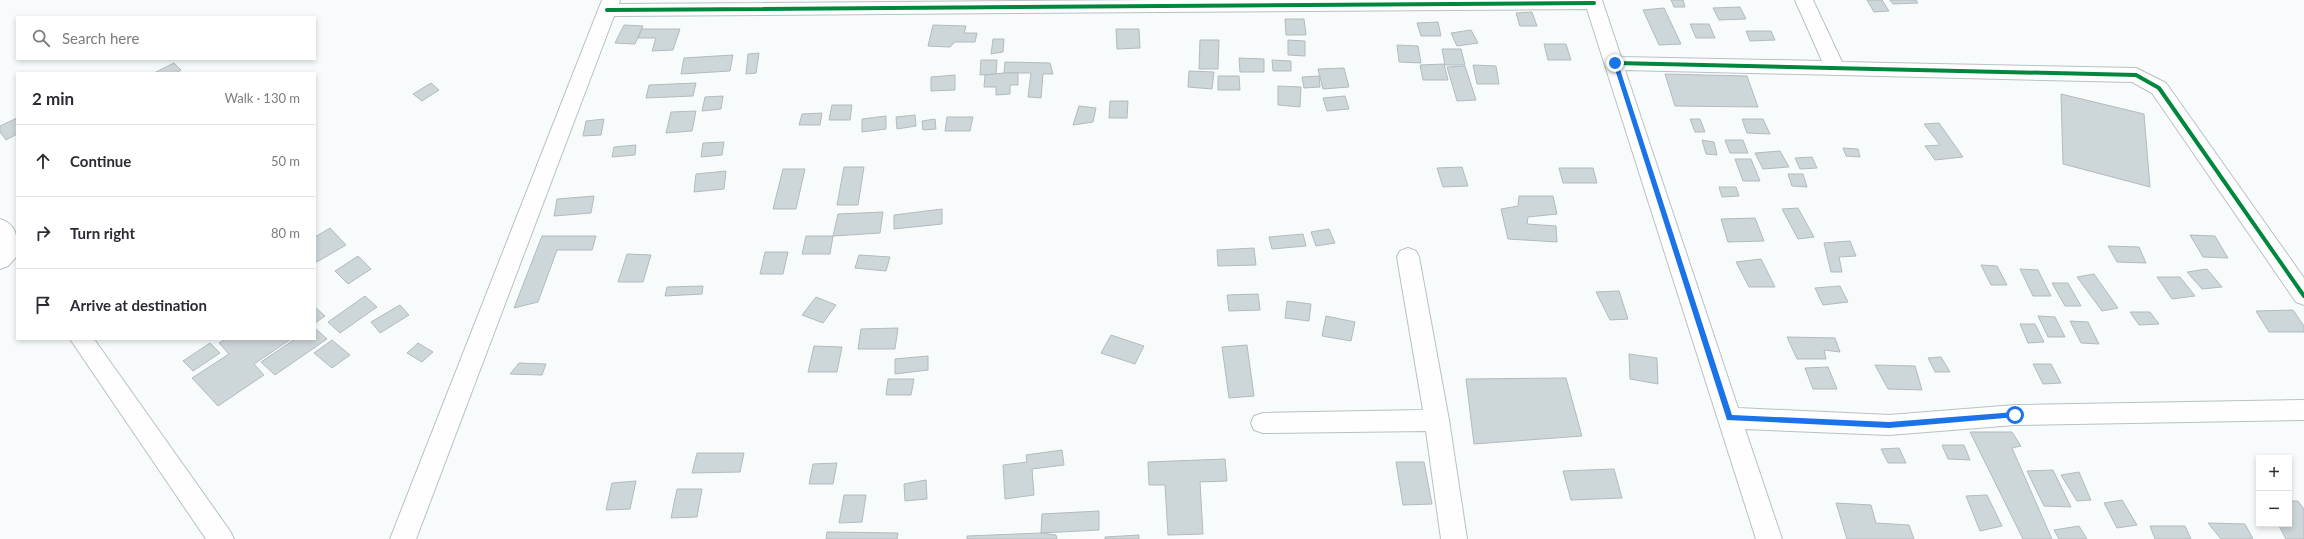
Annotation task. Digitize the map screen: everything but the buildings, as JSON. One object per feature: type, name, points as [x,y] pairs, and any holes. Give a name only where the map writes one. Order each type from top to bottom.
[{"type":"street","points":[[1804,0],[1835,68]]},
{"type":"street","points":[[403,539],[609,5],[1594,2],[1769,539]]},
{"type":"street","points":[[1615,63],[2136,75],[2148,80],[2159,88],[2304,296]]},
{"type":"street","points":[[0,227],[15,246],[0,260]]},
{"type":"street","points":[[1408,257],[1437,420],[1454,539]]},
{"type":"street","points":[[82,340],[221,539]]},
{"type":"street","points":[[1730,418],[1889,425],[2015,415],[2304,410]]},
{"type":"street","points":[[1263,423],[1437,420]]},
{"type":"cycle path","points":[[607,10],[1594,3]]},
{"type":"cycle path","points":[[1615,63],[2136,75],[2159,88],[2304,296]]},
{"type":"route","points":[[1615,63],[1730,418],[1889,425],[2015,415]]}]
